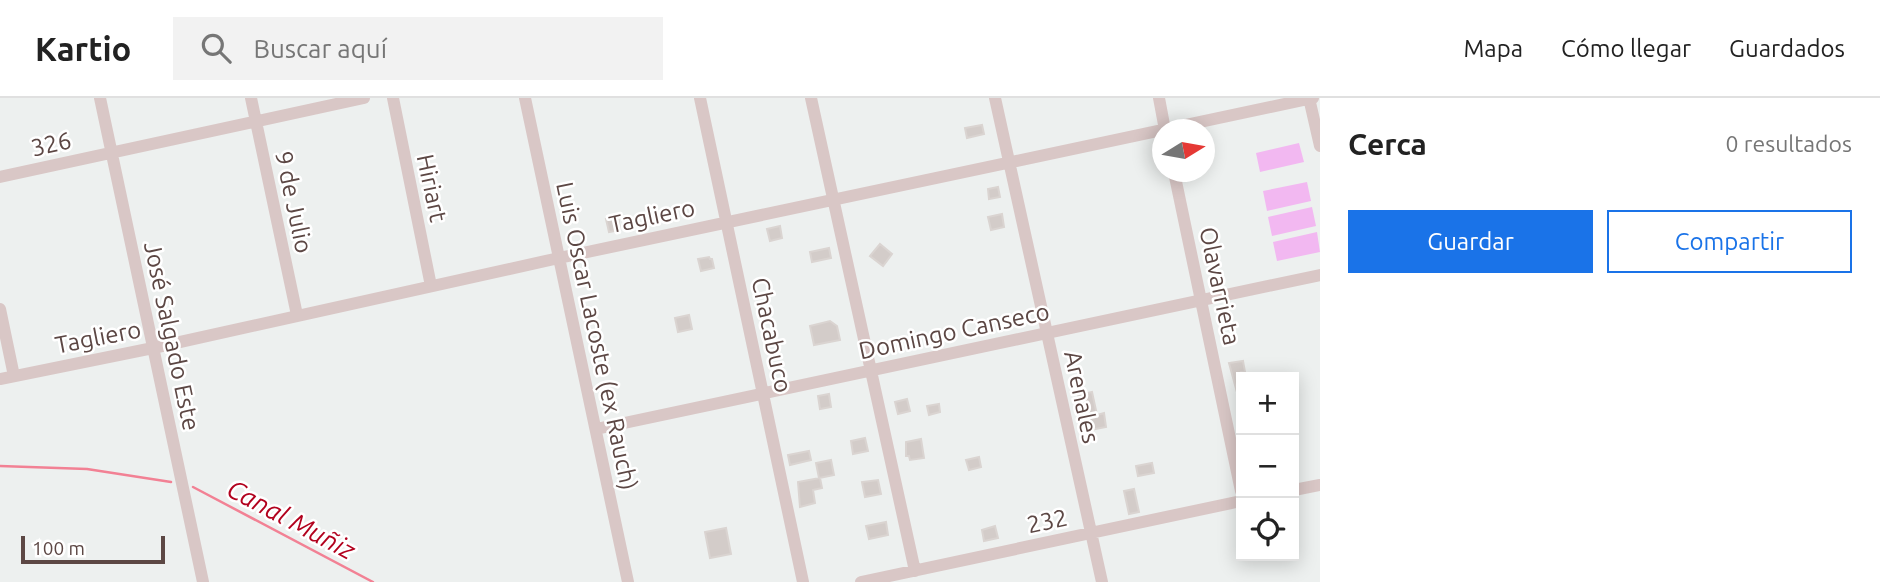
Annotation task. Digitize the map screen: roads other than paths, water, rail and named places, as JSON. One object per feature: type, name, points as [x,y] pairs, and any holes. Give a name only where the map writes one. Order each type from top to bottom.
[{"type":"street","name":"José Salgado Este","points":[[100,98],[203,582]]},
{"type":"street","name":"9 de Julio","points":[[251,98],[297,315]]},
{"type":"street","name":"326","points":[[0,177],[364,98]]},
{"type":"street","name":"Hiriart","points":[[393,98],[431,286]]},
{"type":"street","name":"Luis Oscar Lacoste (ex Rauch)","points":[[525,98],[628,582]]},
{"type":"street","name":"Chacabuco","points":[[700,98],[803,582]]},
{"type":"street","points":[[811,98],[915,571]]},
{"type":"street","name":"Arenales","points":[[995,98],[1101,582]]},
{"type":"street","points":[[1158,98],[1163,119]]},
{"type":"street","name":"Tagliero","points":[[1212,119],[1311,98]]},
{"type":"street","points":[[1311,98],[1320,146]]},
{"type":"street","name":"Tagliero","points":[[0,379],[1152,132]]},
{"type":"street","name":"Olavarrieta","points":[[1176,182],[1236,466]]},
{"type":"street","name":"Domingo Canseco","points":[[596,429],[1320,275]]},
{"type":"street","points":[[0,309],[14,376]]},
{"type":"street","points":[[1299,489],[1320,485]]},
{"type":"street","name":"232","points":[[861,582],[1236,502]]},
{"type":"waterway","name":"Canal Muñiz","points":[[0,466],[87,469],[171,482]]},
{"type":"waterway","name":"Canal Muñiz","points":[[193,487],[373,582]]}]
